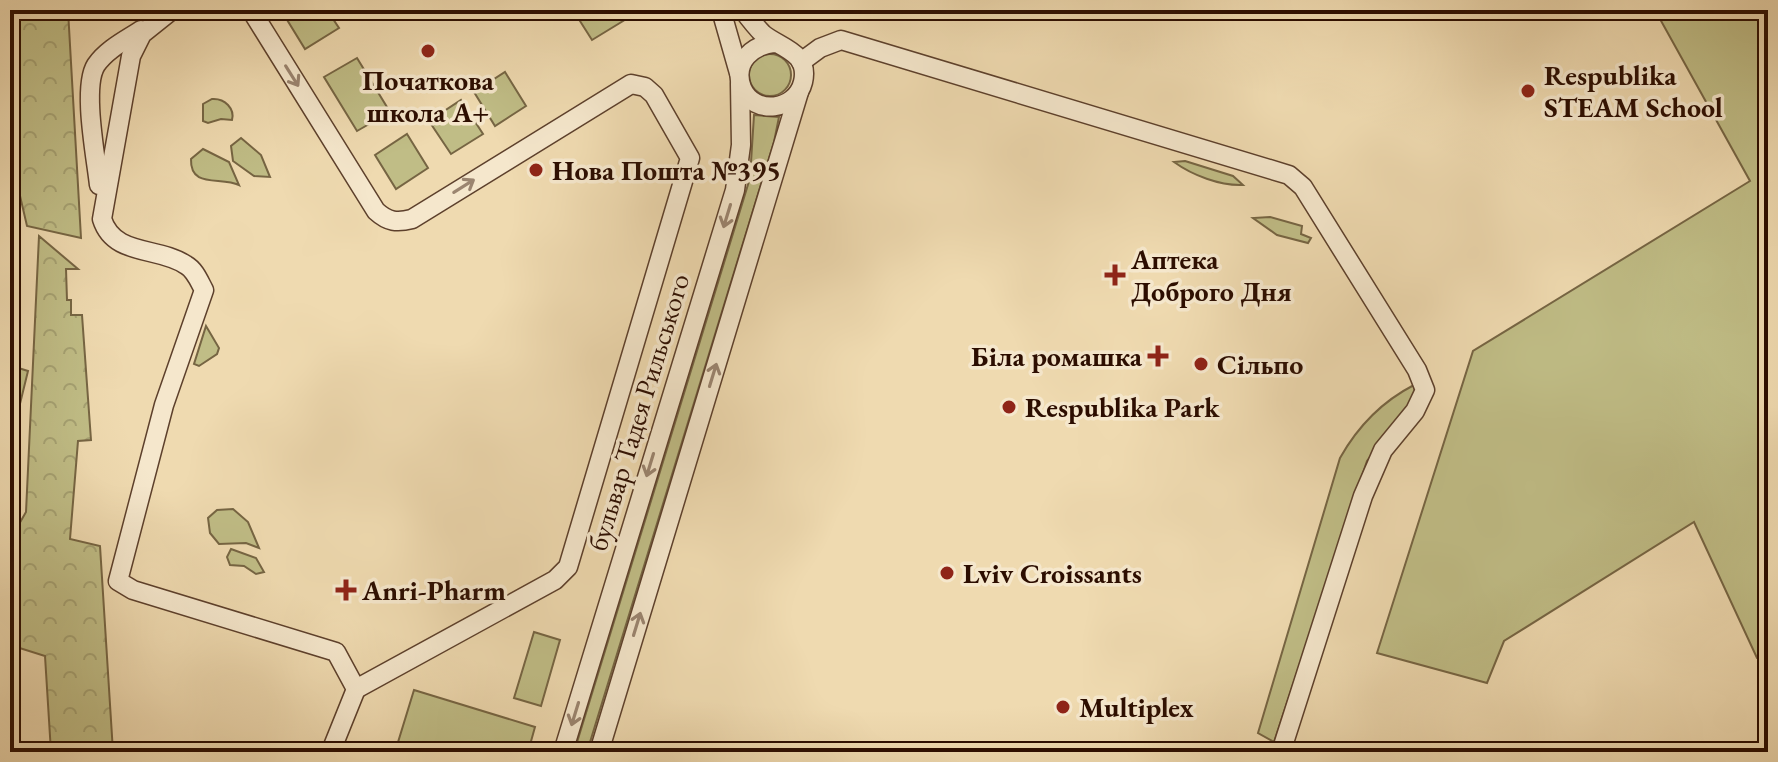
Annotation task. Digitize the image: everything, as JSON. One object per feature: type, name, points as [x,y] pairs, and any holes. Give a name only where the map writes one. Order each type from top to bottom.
[{"type":"street","points":[[172,10],[115,47],[94,69],[91,94],[101,209],[106,231],[121,244],[187,265],[204,290],[164,405],[118,581],[133,590],[336,652],[356,689]]},
{"type":"street","points":[[251,10],[374,208],[385,219],[399,223],[412,219],[631,84],[645,87],[654,95],[691,162],[571,561],[555,580],[356,689],[331,751]]},
{"type":"street","name":"бульвар Тадея Рильського","points":[[563,752],[735,190],[741,145],[740,79],[721,10]]},
{"type":"street","points":[[599,752],[804,72],[801,62],[787,47],[762,33],[743,10]]},
{"type":"street","points":[[101,209],[131,56],[142,34],[154,22]]},
{"type":"street","points":[[801,62],[841,40],[1289,175],[1303,187],[1417,370],[1425,390],[1415,411],[1383,450],[1366,488],[1281,752]]},
{"type":"street","points":[[777,43],[756,47],[747,54],[740,79],[753,101],[768,107],[783,105],[799,92]]},
{"type":"street","points":[[1238,752],[1266,752]]},
{"type":"green space","points":[[16,10],[68,10],[81,238],[27,226],[17,183]]},
{"type":"green space","points":[[281,10],[327,10],[339,28],[305,49]]},
{"type":"green space","points":[[573,10],[641,10],[592,40]]},
{"type":"green space","points":[[1655,10],[1768,10],[1768,663],[1757,658],[1694,522],[1504,641],[1487,683],[1377,653],[1473,351],[1750,181]]},
{"type":"green space","points":[[770,54],[785,60],[791,75],[785,90],[770,96],[755,90],[749,75],[755,60]]},
{"type":"green space","points":[[357,58],[390,112],[357,131],[324,77]]},
{"type":"green space","points":[[505,72],[526,106],[495,126],[474,92]]},
{"type":"green space","points":[[212,99],[228,105],[232,120],[203,121],[203,104]]},
{"type":"green space","points":[[461,100],[483,134],[451,154],[429,121]]},
{"type":"green space","points":[[754,115],[779,117],[774,142],[587,752],[574,752],[750,178]]},
{"type":"green space","points":[[407,134],[428,168],[396,189],[375,155]]},
{"type":"green space","points":[[241,138],[261,155],[270,177],[254,176],[233,161],[231,146]]},
{"type":"green space","points":[[203,149],[229,162],[239,185],[208,180],[196,174],[191,159]]},
{"type":"green space","points":[[1185,161],[1233,176],[1243,185],[1207,179],[1174,162]]},
{"type":"green space","points":[[1270,217],[1302,226],[1301,234],[1311,238],[1308,243],[1277,235],[1253,218]]},
{"type":"green space","points":[[39,236],[78,269],[66,269],[67,300],[71,300],[71,315],[82,315],[91,440],[78,441],[70,539],[100,546],[113,752],[51,752],[45,656],[10,645],[10,540],[26,512]]},
{"type":"green space","points":[[206,326],[219,348],[217,354],[199,366],[194,364]]},
{"type":"green space","points":[[10,339],[12,366],[28,371],[18,412],[19,472],[10,466]]},
{"type":"green space","points":[[1414,385],[1416,400],[1367,461],[1274,742],[1258,733],[1340,458],[1371,416]]},
{"type":"green space","points":[[233,509],[248,522],[259,548],[246,543],[219,544],[210,533],[208,518],[217,510]]},
{"type":"green space","points":[[231,549],[256,558],[264,572],[256,574],[244,566],[230,565],[227,557]]},
{"type":"green space","points":[[534,632],[560,640],[541,706],[514,698]]},
{"type":"green space","points":[[414,690],[535,727],[528,752],[395,752]]},
{"type":"place","name":"Початкова школа А+","points":[[428,51]]},
{"type":"place","name":"Respublika STEAM School","points":[[1528,91]]},
{"type":"place","name":"Нова Пошта №395","points":[[536,170]]},
{"type":"place","name":"Аптека Доброго Дня","points":[[1115,275]]},
{"type":"place","name":"Біла ромашка","points":[[1158,356]]},
{"type":"place","name":"Сільпо","points":[[1201,364]]},
{"type":"place","name":"Respublika Park","points":[[1009,407]]},
{"type":"place","name":"Lviv Croissants","points":[[947,573]]},
{"type":"place","name":"Anri-Pharm","points":[[346,590]]},
{"type":"place","name":"Multiplex","points":[[1063,707]]}]
